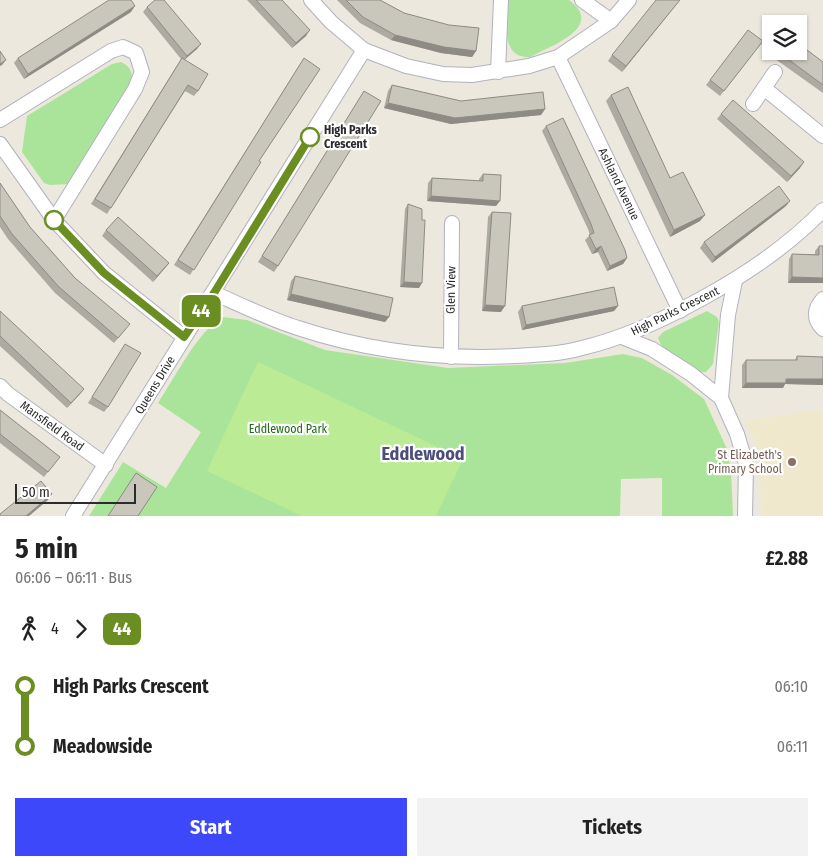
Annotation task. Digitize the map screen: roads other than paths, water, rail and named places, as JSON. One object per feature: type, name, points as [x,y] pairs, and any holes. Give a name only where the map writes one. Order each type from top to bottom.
[{"type":"street","points":[[311,0],[331,22],[364,50],[406,66],[443,74],[498,72],[558,58],[610,21],[629,0]]},
{"type":"street","points":[[498,72],[500,0]]},
{"type":"street","points":[[582,0],[610,21]]},
{"type":"street","points":[[0,120],[112,51],[123,47],[136,53],[142,72],[135,89],[54,220]]},
{"type":"street","name":"Queens Drive","points":[[73,516],[364,50]]},
{"type":"street","name":"Ashland Avenue","points":[[558,58],[680,311]]},
{"type":"street","points":[[753,104],[775,72]]},
{"type":"street","points":[[764,88],[823,136]]},
{"type":"street","points":[[0,144],[54,220],[104,273],[184,337]]},
{"type":"street","name":"High Parks Crescent","points":[[214,293],[296,328],[358,345],[403,353],[451,357],[534,355],[580,349],[622,337],[680,311],[735,281],[777,250],[823,210]]},
{"type":"street","name":"Glen View","points":[[451,357],[452,223]]},
{"type":"street","points":[[721,398],[728,315],[735,281]]},
{"type":"street","points":[[823,299],[815,314],[817,322],[823,329]]},
{"type":"street","points":[[622,337],[652,349],[691,374],[721,398],[737,434],[746,464],[746,516]]},
{"type":"street","name":"Mansfield Road","points":[[0,386],[8,394],[106,465]]},
{"type":"place","name":"High Parks Crescent","points":[[310,137]]},
{"type":"place","name":"St Elizabeth's Primary School","points":[[792,462]]},
{"type":"district","name":"Eddlewood","points":[[423,454]]},
{"type":"park label","name":"Eddlewood Park","points":[[288,429]]}]
